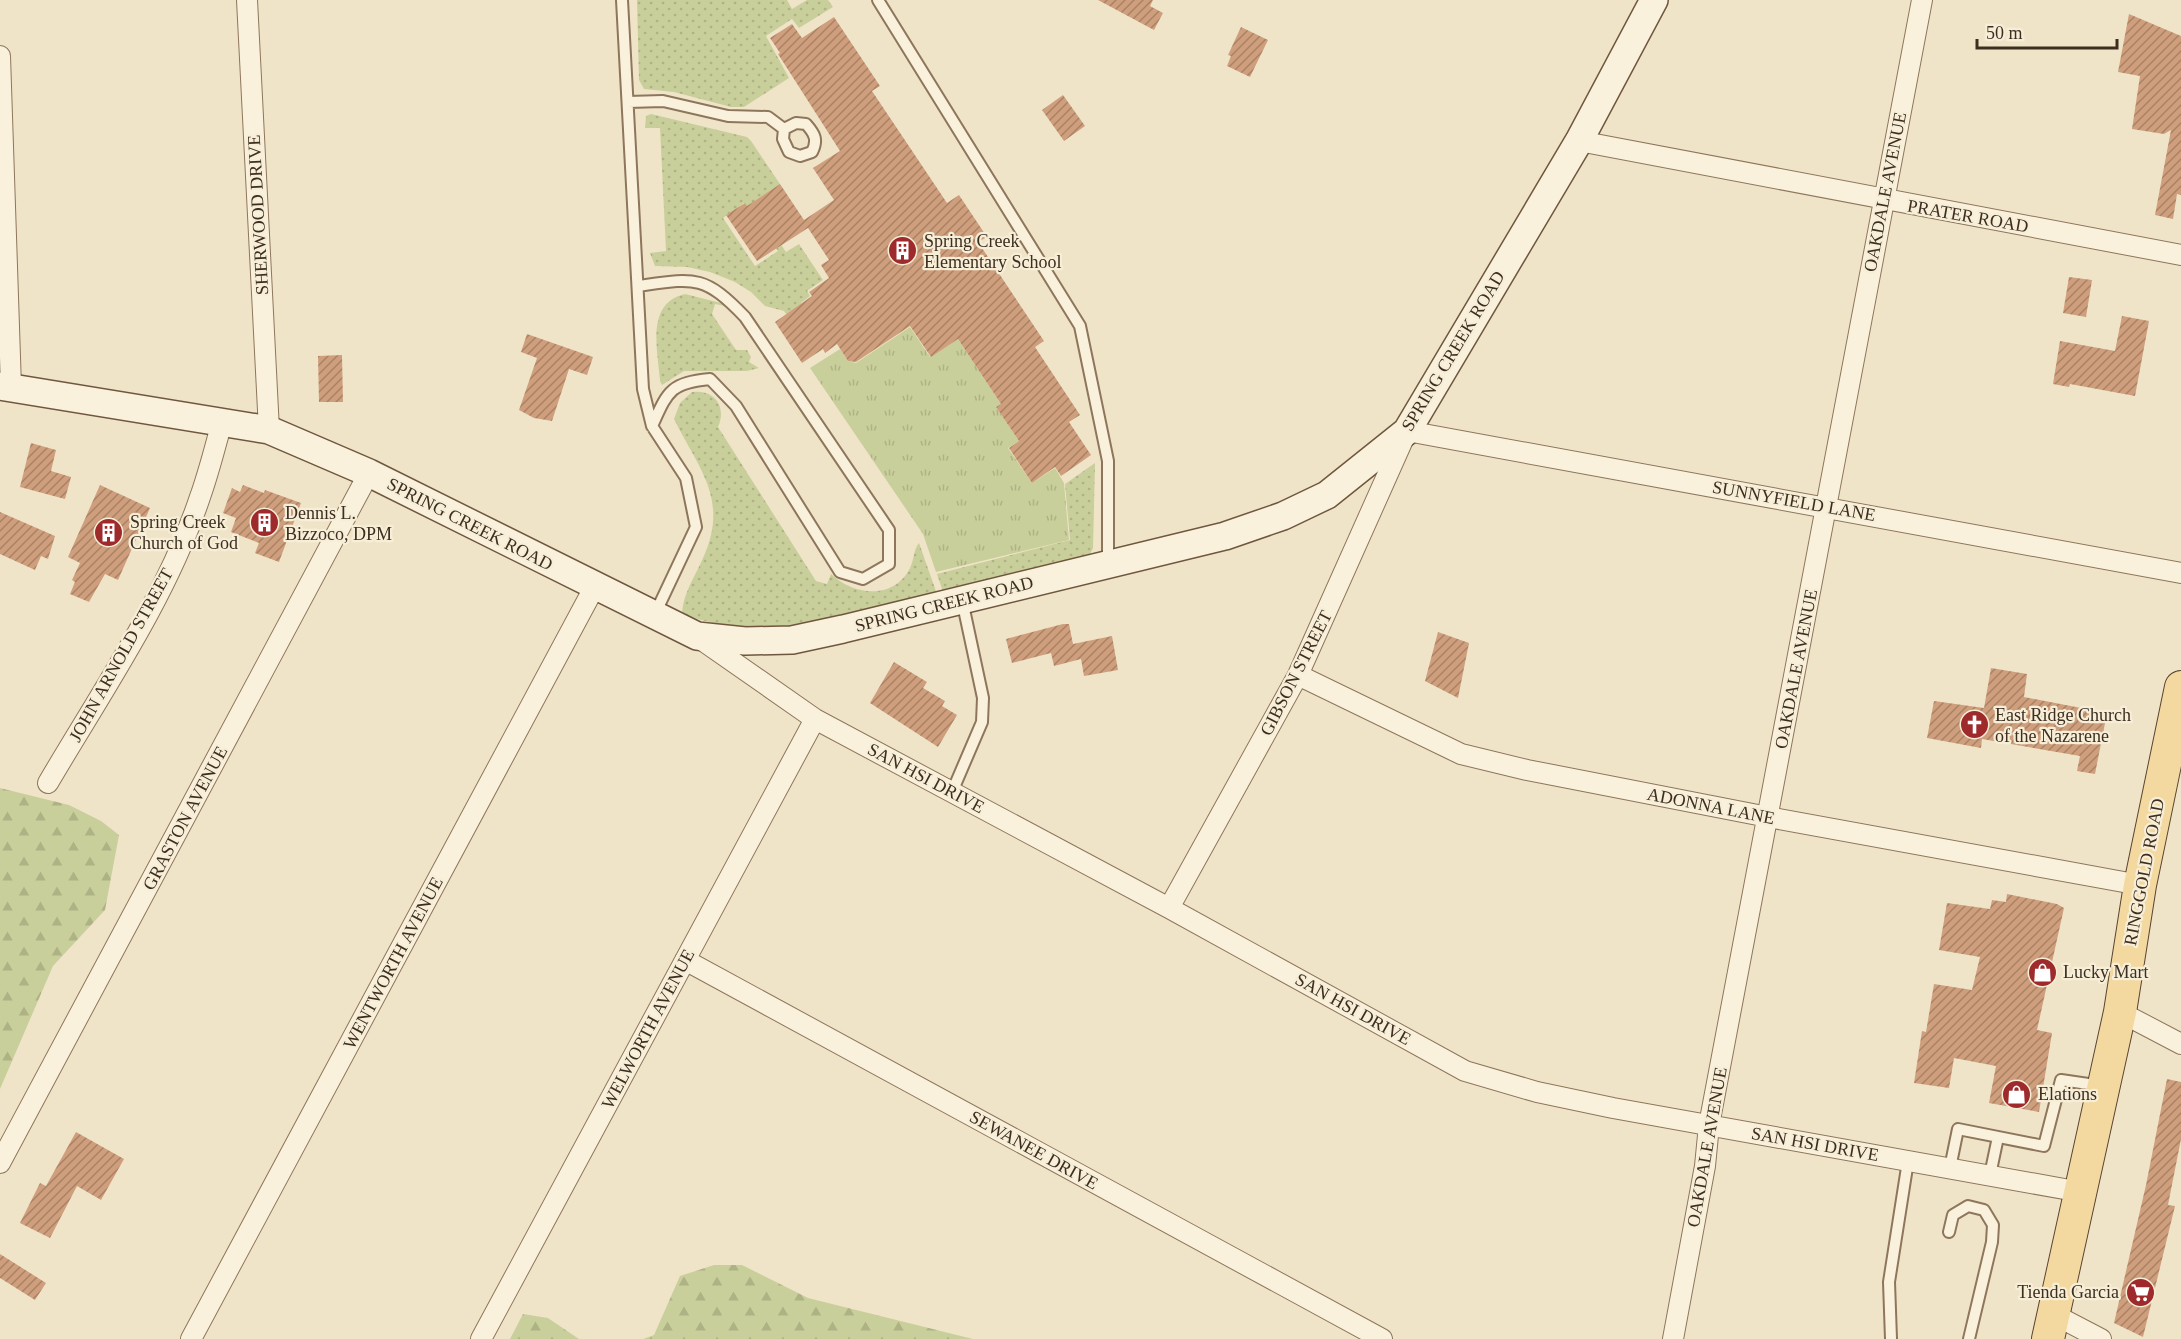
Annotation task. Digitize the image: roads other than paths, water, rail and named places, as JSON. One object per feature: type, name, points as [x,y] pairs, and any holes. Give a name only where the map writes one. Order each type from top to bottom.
[{"type":"main road","name":"RINGGOLD ROAD","points":[[2052,1327],[2120,1012],[2140,885],[2181,687]]},
{"type":"street","name":"SHERWOOD DRIVE","points":[[247,0],[269,430]]},
{"type":"street","name":"SPRING CREEK ROAD","points":[[6,386],[269,430],[369,473],[697,636],[745,641],[792,640],[1225,536],[1283,516],[1327,495],[1407,431],[1579,141],[1654,0]]},
{"type":"street","name":"OAKDALE AVENUE","points":[[1673,1339],[1705,1166],[1709,1125],[1922,0]]},
{"type":"street","points":[[0,56],[6,386]]},
{"type":"street","name":"PRATER ROAD","points":[[1579,141],[1883,201],[2181,255]]},
{"type":"street","name":"JOHN ARNOLD STREET","points":[[48,783],[148,613],[170,569],[200,497],[222,422]]},
{"type":"street","name":"SUNNYFIELD LANE","points":[[1407,431],[1827,506],[2181,573]]},
{"type":"street","name":"GIBSON STREET","points":[[1169,908],[1298,675],[1407,431]]},
{"type":"street","name":"GRASTON AVENUE","points":[[0,1163],[369,473]]},
{"type":"street","name":"WENTWORTH AVENUE","points":[[190,1339],[595,586]]},
{"type":"street","name":"SAN HSI DRIVE","points":[[697,636],[815,719],[1169,908],[1465,1071],[1537,1092],[2081,1192]]},
{"type":"street","name":"ADONNA LANE","points":[[1298,675],[1461,754],[1527,770],[1768,817],[2140,885]]},
{"type":"street","name":"WELWORTH AVENUE","points":[[481,1339],[815,719]]},
{"type":"street","name":"SEWANEE DRIVE","points":[[686,960],[1382,1339]]},
{"type":"street","points":[[2120,1012],[2181,1044]]},
{"type":"street","points":[[2052,1327],[2101,1339]]},
{"type":"lane","points":[[622,0],[643,389],[652,426],[686,478],[696,527],[655,615]]},
{"type":"lane","points":[[878,0],[1080,326],[1108,462],[1108,564]]},
{"type":"lane","points":[[628,102],[663,101],[728,116],[768,117],[784,129]]},
{"type":"lane","points":[[638,286],[687,279],[721,291],[745,316],[889,530],[889,564],[863,579],[840,572],[736,406],[710,380],[684,382],[666,396],[652,426]]},
{"type":"lane","points":[[951,792],[982,723],[983,698],[962,600]]},
{"type":"lane","points":[[1950,1168],[1959,1129],[2044,1146],[2061,1080],[2104,1086]]},
{"type":"lane","points":[[1990,1175],[1998,1137]]},
{"type":"lane","points":[[1891,1339],[1889,1282],[1908,1161]]},
{"type":"lane","points":[[1949,1232],[1953,1215],[1968,1206],[1984,1209],[1994,1224],[1992,1242],[1969,1339]]},
{"type":"place","name":"Spring Creek Elementary School","points":[[903,251]]},
{"type":"place","name":"Dennis L. Bizzoco, DPM","points":[[264,523]]},
{"type":"place","name":"Spring Creek Church of God","points":[[109,532]]},
{"type":"place","name":"East Ridge Church of the Nazarene","points":[[1974,725]]},
{"type":"place","name":"Lucky Mart","points":[[2042,972]]},
{"type":"place","name":"Elations","points":[[2017,1094]]},
{"type":"place","name":"Tienda Garcia","points":[[2140,1292]]}]
